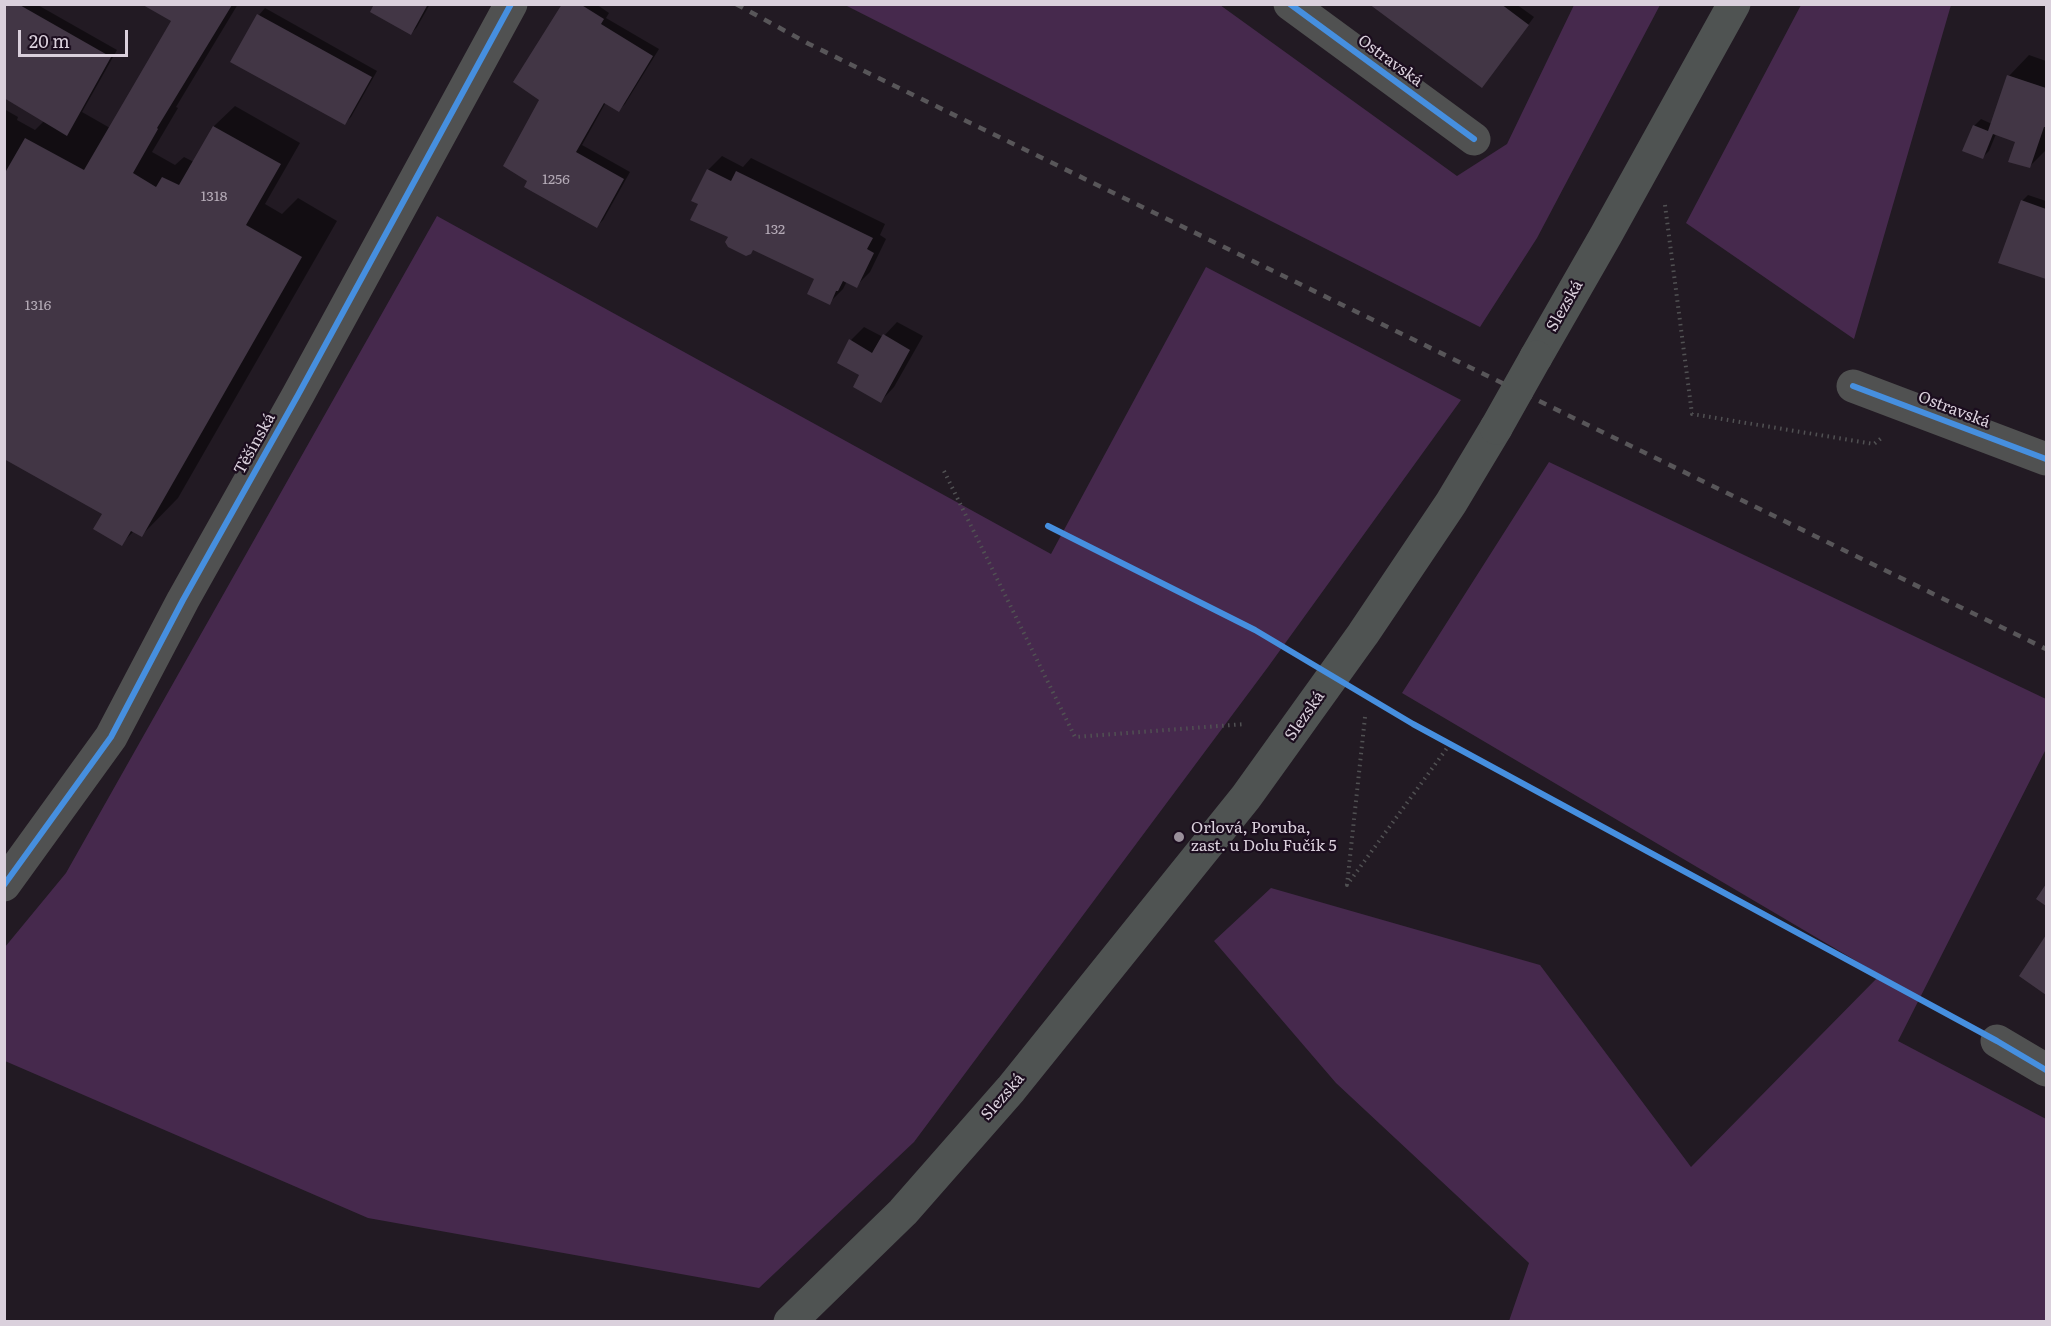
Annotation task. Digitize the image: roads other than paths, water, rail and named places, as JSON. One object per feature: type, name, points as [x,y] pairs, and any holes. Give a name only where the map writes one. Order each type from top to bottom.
[{"type":"main road","name":"Slezská","points":[[790,1322],[903,1212],[1011,1089],[1246,797],[1363,634],[1451,503],[1496,428],[1734,4]]},
{"type":"street","name":"Těšínská","points":[[4,885],[111,737],[183,600],[332,333],[510,4]]},
{"type":"street","name":"Ostravská","points":[[1290,4],[1474,139]]},
{"type":"street","name":"Ostravská","points":[[1853,386],[2046,459]]},
{"type":"street","points":[[2046,1052],[1996,1041],[2046,1070]]},
{"type":"railway","points":[[736,4],[809,44],[2046,649]]},
{"type":"place","name":"Orlová, Poruba, zast. u Dolu Fučík 5","points":[[1179,837]]}]
